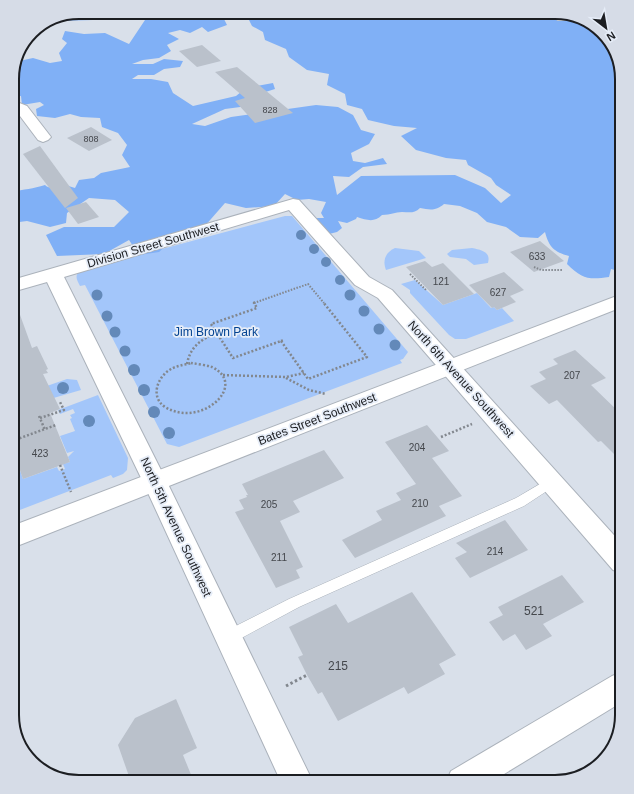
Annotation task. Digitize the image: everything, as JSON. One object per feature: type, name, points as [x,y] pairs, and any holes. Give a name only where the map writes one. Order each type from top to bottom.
[{"type":"street","points":[[19,108],[22,109],[43,137]]},
{"type":"street","name":"Division Street Southwest","points":[[19,284],[293,204]]},
{"type":"street","name":"North 6th Avenue Southwest","points":[[293,204],[362,281],[385,294],[615,554]]},
{"type":"street","name":"North 5th Avenue Southwest","points":[[53,274],[156,482],[294,775]]},
{"type":"street","name":"Bates Street Southwest","points":[[19,534],[615,303]]},
{"type":"street","points":[[474,775],[615,690]]},
{"type":"lane","points":[[228,637],[294,603],[520,502],[552,482]]},
{"type":"path","points":[[534,267],[541,270],[562,270]]},
{"type":"path","points":[[410,274],[426,290],[427,289]]},
{"type":"path","points":[[308,284],[367,357],[308,379],[282,340],[233,358],[217,333],[211,324],[258,308],[254,303],[308,284]]},
{"type":"path","points":[[187,364],[188,358],[197,344],[201,340],[217,333]]},
{"type":"path","points":[[187,364],[202,364],[212,367],[222,375],[225,379],[226,387],[224,396],[208,409],[197,413],[184,414],[174,412],[164,407],[158,400],[155,392],[157,384],[162,376],[170,370],[187,364]]},
{"type":"path","points":[[222,375],[286,377],[304,373]]},
{"type":"path","points":[[286,377],[309,390],[327,394]]},
{"type":"path","points":[[45,430],[40,417],[64,410],[60,402]]},
{"type":"path","points":[[441,437],[474,424]]},
{"type":"path","points":[[19,439],[56,425]]},
{"type":"path","points":[[60,465],[71,492]]},
{"type":"path","points":[[286,686],[307,675]]},
{"type":"green space","name":"Jim Brown Park","points":[[285,216],[292,216],[408,352],[403,359],[400,360],[402,363],[179,447],[167,444],[85,285],[80,286],[77,275],[80,271]]},
{"type":"green space","points":[[395,248],[419,251],[426,258],[386,270],[384,263],[387,254]]},
{"type":"green space","points":[[472,248],[485,252],[489,259],[488,263],[474,265],[466,259],[450,257],[447,254],[452,250]]},
{"type":"green space","points":[[415,280],[443,305],[477,293],[491,308],[494,307],[497,310],[502,308],[514,321],[466,339],[455,339],[449,335],[410,293],[410,290],[401,284]]},
{"type":"green space","points":[[67,379],[77,380],[81,390],[26,406],[19,400],[19,396]]},
{"type":"green space","points":[[98,395],[128,458],[127,470],[123,474],[113,478],[111,475],[19,510],[19,467],[23,479],[57,467],[59,471],[65,469],[63,464],[70,462],[68,457],[74,451],[67,453],[60,436],[75,431],[70,415],[75,413],[73,409],[60,414],[58,410]]},
{"type":"shaded area","points":[[96,19],[93,20],[65,21]]},
{"type":"shaded area","points":[[145,19],[224,19],[227,25],[208,32],[202,27],[190,33],[180,30],[168,33],[179,39],[167,45],[171,51],[159,58],[143,60],[132,64],[153,64],[164,59],[183,61],[180,67],[164,69],[154,75],[138,75],[132,79],[151,79],[168,82],[173,93],[193,106],[236,96],[246,88],[273,83],[275,89],[259,94],[248,106],[225,109],[192,124],[205,126],[231,117],[316,105],[338,107],[353,115],[361,130],[375,134],[369,144],[351,153],[353,161],[365,163],[383,158],[387,164],[363,167],[349,177],[333,176],[337,195],[361,176],[455,175],[485,188],[501,203],[511,195],[496,185],[491,178],[468,165],[466,160],[446,158],[416,150],[401,136],[417,128],[394,126],[368,120],[362,109],[347,105],[345,94],[327,85],[329,74],[307,70],[289,57],[286,49],[265,40],[263,32],[252,26],[248,19],[554,19],[558,21],[575,22],[586,28],[586,48],[607,48],[613,63],[615,79],[615,270],[611,269],[609,277],[586,277],[577,273],[567,264],[569,256],[559,253],[550,245],[545,232],[538,238],[520,237],[506,227],[487,222],[477,213],[460,206],[444,204],[436,209],[420,208],[414,212],[400,212],[382,215],[373,220],[357,217],[356,219],[347,223],[338,221],[342,228],[337,232],[325,235],[315,227],[316,218],[324,218],[321,213],[326,202],[309,199],[297,200],[285,194],[274,206],[246,208],[225,203],[197,235],[178,235],[159,252],[139,255],[129,240],[104,254],[57,256],[46,235],[64,227],[114,227],[129,212],[115,200],[89,198],[67,213],[66,223],[50,227],[27,221],[19,222],[19,191],[45,185],[51,188],[62,184],[75,188],[79,180],[94,178],[101,173],[130,167],[122,155],[127,145],[118,133],[102,127],[100,118],[81,117],[70,114],[55,118],[37,116],[36,109],[44,105],[40,102],[22,105],[21,96],[19,96],[19,75],[21,63],[22,60],[33,58],[50,63],[62,61],[59,53],[67,43],[62,39],[65,31],[84,34],[105,33],[129,44]]},
{"type":"building","points":[[202,45],[221,61],[197,67],[179,51]]},
{"type":"building","points":[[237,67],[293,113],[255,123],[235,101],[245,98],[215,72]]},
{"type":"building","points":[[91,127],[112,140],[89,151],[67,138]]},
{"type":"building","points":[[40,146],[78,198],[65,208],[23,154]]},
{"type":"building","points":[[86,202],[99,217],[78,224],[66,208]]},
{"type":"building","points":[[540,241],[564,261],[534,272],[510,252]]},
{"type":"building","points":[[425,261],[432,267],[443,263],[474,294],[443,305],[406,267]]},
{"type":"building","points":[[504,272],[524,290],[510,296],[516,302],[497,310],[494,307],[492,308],[469,285]]},
{"type":"building","points":[[19,312],[32,348],[37,346],[48,369],[46,370],[48,373],[43,374],[60,409],[50,413],[70,462],[23,479],[19,467]]},
{"type":"building","points":[[575,350],[606,378],[591,385],[615,408],[615,455],[601,441],[598,442],[557,400],[549,404],[530,386],[546,379],[539,372],[558,364],[553,359]]},
{"type":"building","points":[[427,425],[449,451],[432,458],[462,496],[439,506],[446,516],[355,558],[342,540],[382,520],[376,511],[401,500],[396,493],[416,484],[385,442]]},
{"type":"building","points":[[324,450],[344,478],[293,501],[300,512],[280,521],[303,567],[296,570],[300,578],[276,588],[235,512],[244,509],[239,500],[247,497],[246,495],[248,495],[242,484]]},
{"type":"building","points":[[505,520],[528,550],[470,578],[455,558],[467,552],[456,543]]},
{"type":"building","points":[[562,575],[584,602],[543,624],[552,636],[526,650],[515,634],[503,641],[489,622],[503,615],[498,607]]},
{"type":"building","points":[[412,592],[456,655],[439,664],[445,674],[408,694],[404,687],[338,721],[322,692],[318,694],[307,675],[298,657],[303,655],[289,627],[336,604],[348,623]]},
{"type":"building","points":[[176,699],[197,748],[183,755],[191,775],[129,775],[118,745],[135,718]]}]
